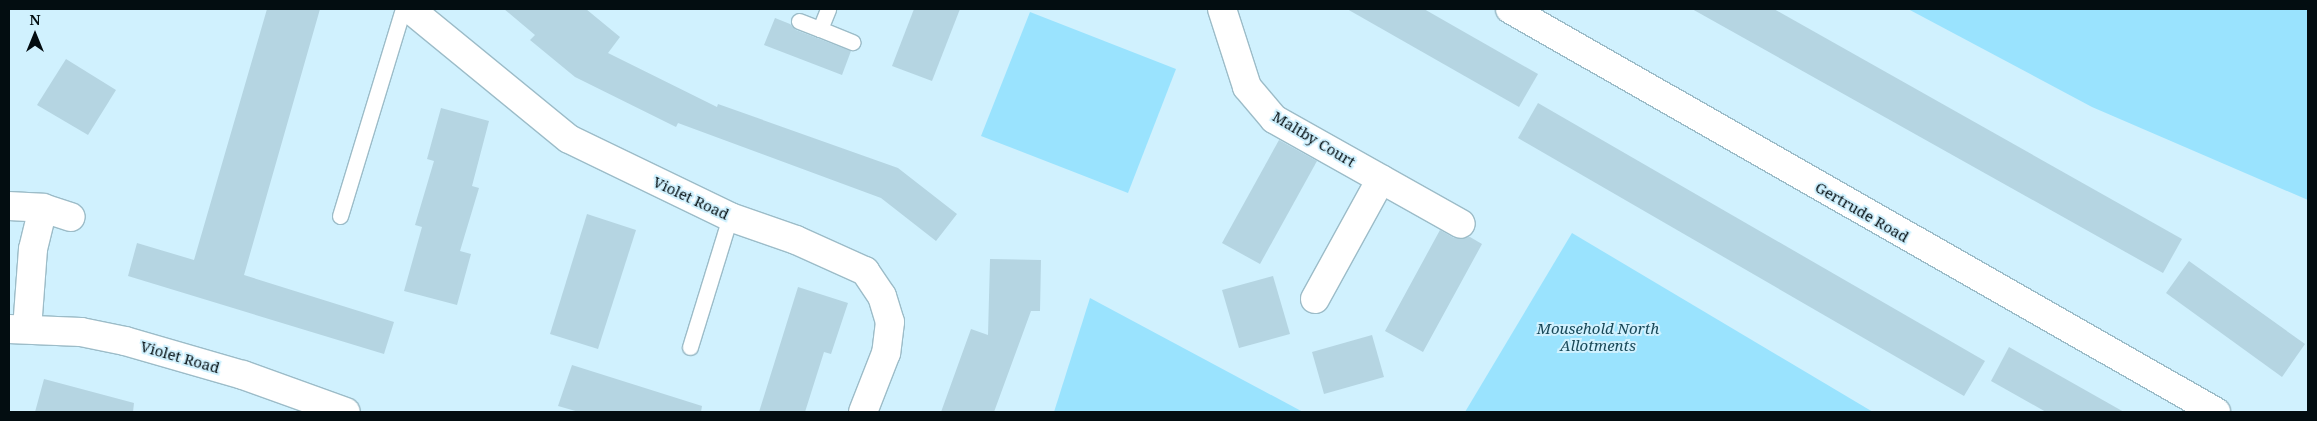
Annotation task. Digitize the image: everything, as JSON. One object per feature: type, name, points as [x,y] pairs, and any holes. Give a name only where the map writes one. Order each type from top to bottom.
[{"type":"street","name":"Violet Road","points":[[410,9],[569,139],[730,217],[796,240],[865,271],[882,296],[890,322],[886,353],[863,412]]},
{"type":"street","name":"Maltby Court","points":[[1222,9],[1246,88],[1274,119],[1461,224]]},
{"type":"street","name":"Gertrude Road","points":[[1510,9],[2216,412]]},
{"type":"street","points":[[1315,299],[1381,179]]},
{"type":"street","points":[[9,206],[42,208],[71,217]]},
{"type":"street","points":[[18,329],[42,208]]},
{"type":"street","name":"Violet Road","points":[[18,329],[81,332],[125,341],[243,375],[346,412]]},
{"type":"lane","points":[[340,216],[403,9]]},
{"type":"lane","points":[[820,29],[828,9]]},
{"type":"lane","points":[[799,21],[852,42]]},
{"type":"lane","points":[[690,347],[730,217]]},
{"type":"green space","points":[[1908,9],[2308,9],[2308,200],[2092,107]]},
{"type":"green space","points":[[1030,12],[1176,69],[1128,193],[981,136]]},
{"type":"green space","name":"Mousehold North Allotments","points":[[1572,233],[1873,412],[1465,412]]},
{"type":"green space","points":[[1090,298],[1303,412],[1054,412]]},
{"type":"building","points":[[267,9],[320,9],[244,275],[394,322],[384,354],[128,276],[137,243],[194,260]]},
{"type":"building","points":[[504,9],[586,9],[620,37],[608,53],[717,107],[718,104],[898,168],[957,214],[936,241],[881,198],[678,123],[676,127],[575,77],[530,40],[535,35]]},
{"type":"building","points":[[914,9],[960,9],[932,81],[892,66]]},
{"type":"building","points":[[1347,9],[1424,9],[1538,74],[1519,107]]},
{"type":"building","points":[[1692,9],[1774,9],[2182,239],[2163,273]]},
{"type":"building","points":[[775,18],[790,24],[796,30],[851,51],[842,75],[764,45]]},
{"type":"building","points":[[66,59],[116,90],[88,135],[37,105]]},
{"type":"building","points":[[1538,103],[1985,361],[1964,396],[1518,138]]},
{"type":"building","points":[[441,108],[489,121],[472,186],[479,188],[460,251],[471,254],[457,305],[404,291],[422,227],[415,225],[434,161],[427,159]]},
{"type":"building","points":[[1279,140],[1317,161],[1260,264],[1222,243]]},
{"type":"building","points":[[587,214],[636,230],[598,349],[550,334]]},
{"type":"building","points":[[1440,230],[1454,238],[1470,237],[1482,244],[1423,352],[1385,331]]},
{"type":"building","points":[[990,259],[1041,260],[1040,311],[1031,311],[994,412],[941,412],[971,329],[988,335]]},
{"type":"building","points":[[2189,261],[2305,344],[2282,377],[2166,293]]},
{"type":"building","points":[[1273,276],[1290,334],[1239,348],[1222,290]]},
{"type":"building","points":[[798,287],[848,303],[831,354],[824,352],[805,412],[759,412]]},
{"type":"building","points":[[1372,335],[1384,377],[1324,394],[1312,352]]},
{"type":"building","points":[[2009,347],[2124,412],[2046,412],[1991,381]]},
{"type":"building","points":[[572,365],[702,406],[701,412],[579,412],[558,406]]},
{"type":"building","points":[[44,379],[134,403],[133,412],[35,412]]}]
